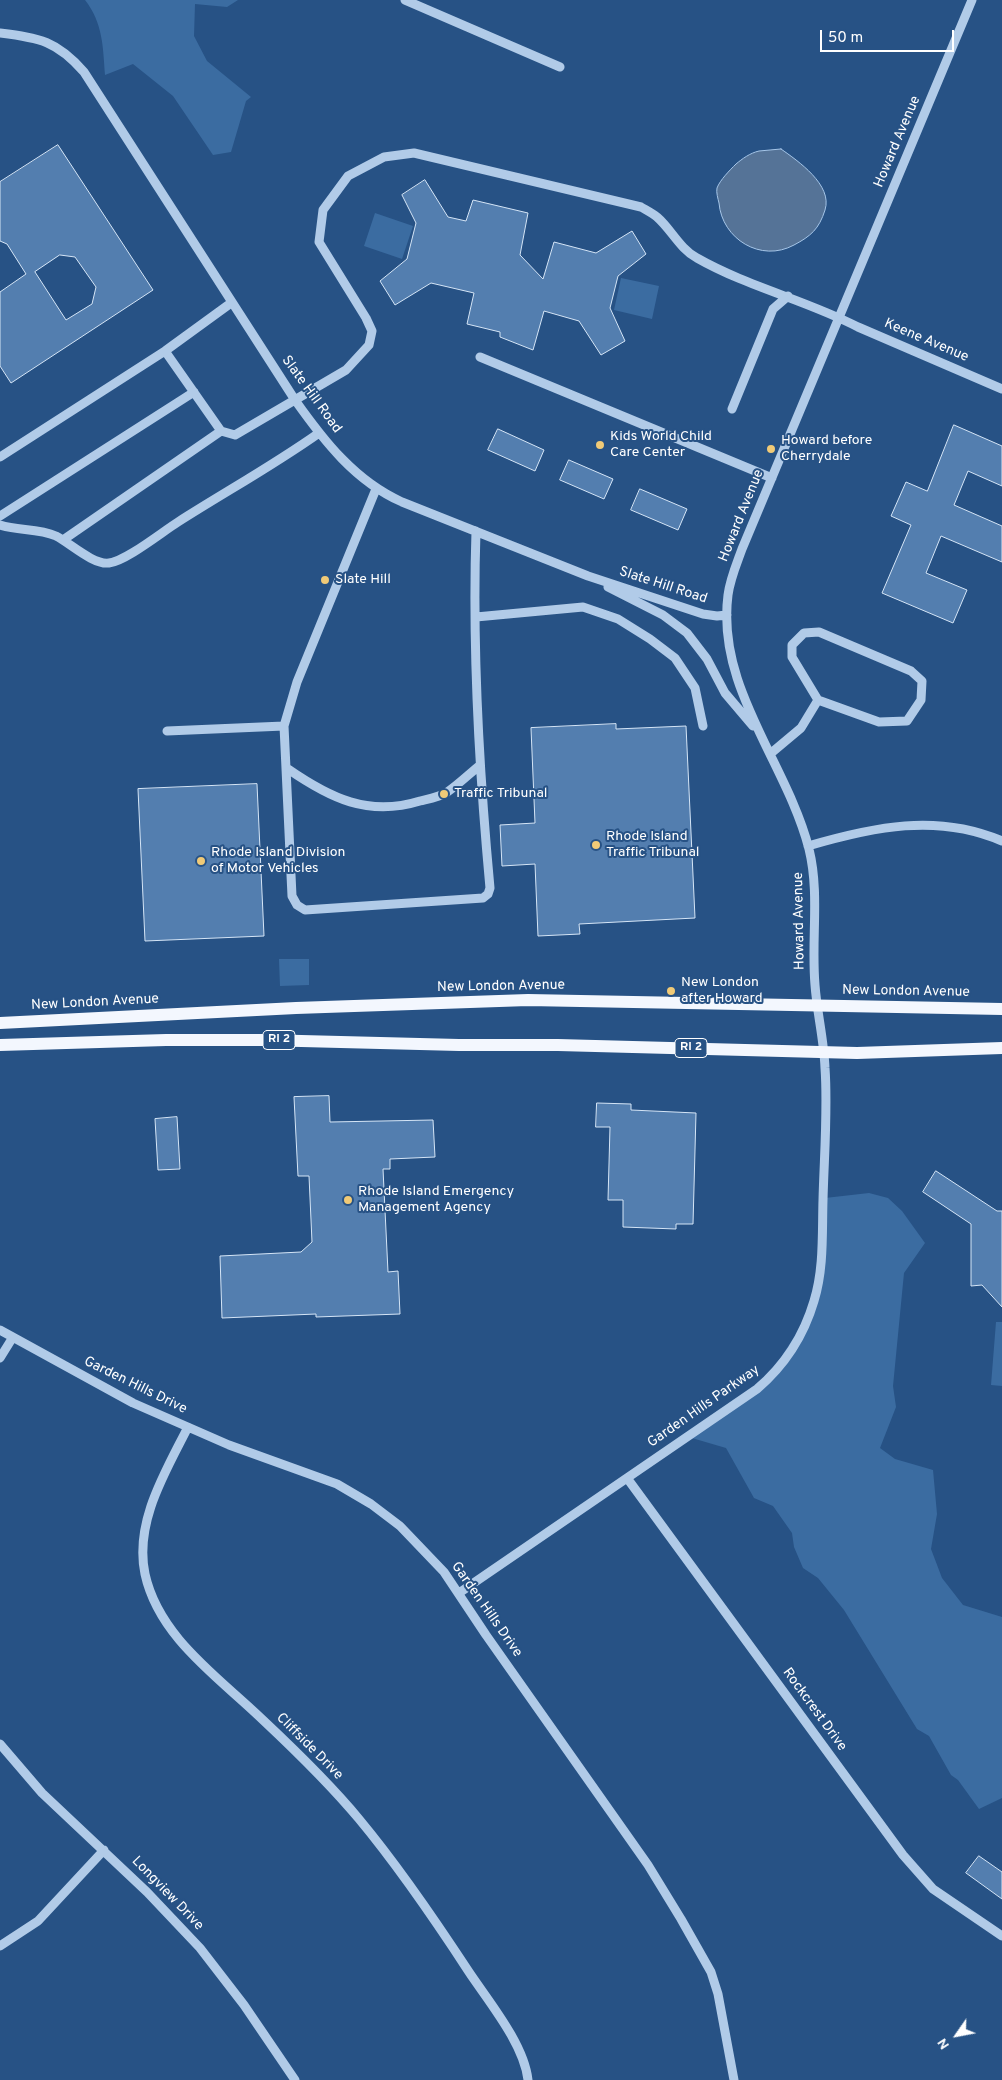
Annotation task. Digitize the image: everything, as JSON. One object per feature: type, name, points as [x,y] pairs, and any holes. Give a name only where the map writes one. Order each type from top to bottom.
[{"type":"main road","name":"New London Avenue","points":[[0,1023],[296,1008],[528,1000],[1002,1009]]},
{"type":"main road","name":"RI 2","points":[[0,1045],[156,1040],[262,1040],[866,1053],[1002,1048]]},
{"type":"street","points":[[405,0],[560,67]]},
{"type":"street","name":"Howard Avenue","points":[[817,1005],[815,983],[816,890],[808,846],[798,817],[745,698],[734,667],[727,615],[728,592],[736,565],[972,0]]},
{"type":"street","name":"Slate Hill Road","points":[[0,33],[42,40],[54,45],[65,52],[80,67],[295,400],[319,433],[349,466],[376,489],[402,502],[588,576],[703,614],[727,615]]},
{"type":"street","name":"Keene Avenue","points":[[221,431],[235,435],[346,370],[369,345],[372,330],[320,242],[323,210],[348,176],[384,157],[414,153],[641,207],[656,216],[695,257],[760,288],[788,296],[840,317],[858,327],[1002,389]]},
{"type":"street","points":[[732,409],[773,309],[788,296]]},
{"type":"street","points":[[0,457],[165,351],[231,303]]},
{"type":"street","points":[[63,540],[221,431],[165,351]]},
{"type":"street","points":[[480,357],[772,478]]},
{"type":"street","points":[[0,516],[194,392]]},
{"type":"street","points":[[0,525],[42,531],[63,540],[96,560],[109,563],[126,556],[180,521],[278,463],[319,433]]},
{"type":"street","points":[[376,489],[297,682],[284,726],[288,769],[292,896],[297,905],[305,910],[483,898],[488,894],[490,888],[479,766],[476,531]]},
{"type":"street","points":[[588,576],[662,615],[687,633],[708,659],[725,693],[761,735]]},
{"type":"street","points":[[476,617],[583,607],[618,619],[650,638],[675,658],[695,688],[702,726]]},
{"type":"street","points":[[819,632],[911,671],[922,681],[921,700],[907,721],[879,722],[818,700],[792,658],[792,645],[804,633],[819,632]]},
{"type":"street","points":[[770,754],[800,728],[818,700]]},
{"type":"street","points":[[166,731],[284,726]]},
{"type":"street","points":[[288,769],[316,789],[333,796],[358,806],[382,807],[411,804],[444,794],[479,766]]},
{"type":"street","points":[[808,846],[866,830],[918,825],[938,826],[976,833],[1002,841]]},
{"type":"street","name":"Garden Hills Parkway","points":[[459,1593],[757,1388],[781,1364],[803,1330],[815,1299],[821,1263],[826,1069],[817,1005]]},
{"type":"street","name":"Garden Hills Drive","points":[[0,1330],[133,1402],[229,1445],[337,1484],[356,1494],[400,1526],[444,1572],[648,1866],[681,1919],[711,1972],[718,1994],[734,2080]]},
{"type":"street","points":[[0,1358],[12,1337]]},
{"type":"street","name":"Cliffside Drive","points":[[188,1427],[166,1468],[144,1532],[142,1554],[145,1574],[159,1614],[170,1629],[212,1674],[264,1721],[359,1819],[415,1894],[495,2010],[522,2056],[528,2080]]},
{"type":"street","name":"Rockcrest Drive","points":[[627,1478],[903,1856],[933,1889],[1002,1936]]},
{"type":"street","name":"Longview Drive","points":[[0,1744],[42,1792],[148,1892],[200,1948],[244,2005],[295,2080]]},
{"type":"street","points":[[0,1946],[38,1921],[104,1850]]},
{"type":"shaded area","points":[[85,0],[238,0],[227,7],[195,4],[194,36],[207,61],[251,97],[246,101],[231,152],[213,155],[173,96],[133,64],[105,75],[103,45],[99,26]]},
{"type":"shaded area","points":[[781,149],[805,167],[819,183],[826,201],[825,210],[817,227],[800,242],[781,250],[757,249],[735,237],[727,227],[722,216],[717,188],[728,172],[746,156],[759,151]]},
{"type":"shaded area","points":[[375,213],[413,226],[402,259],[364,246]]},
{"type":"shaded area","points":[[621,278],[659,286],[652,319],[614,310]]},
{"type":"shaded area","points":[[279,959],[309,959],[309,985],[280,986]]},
{"type":"shaded area","points":[[869,1193],[888,1198],[902,1211],[925,1243],[904,1273],[893,1386],[896,1407],[880,1448],[895,1459],[933,1470],[937,1514],[931,1549],[942,1578],[963,1605],[1002,1617],[1002,1798],[979,1809],[958,1780],[951,1775],[929,1736],[917,1729],[844,1610],[818,1578],[803,1568],[794,1547],[792,1533],[773,1506],[754,1498],[726,1448],[685,1436],[768,1377],[802,1325],[822,1283],[825,1198]]},
{"type":"shaded area","points":[[996,1322],[1002,1322],[1002,1386],[991,1385]]},
{"type":"building","points":[[58,145],[153,290],[11,383],[0,366],[0,292],[26,274],[7,244],[0,241],[0,182]],"holes":[[[60,255],[75,257],[96,287],[92,304],[66,320],[35,272]]]},
{"type":"building","points":[[425,180],[448,217],[466,221],[473,200],[528,213],[520,255],[543,279],[554,242],[596,253],[632,231],[646,254],[618,276],[610,308],[625,341],[601,355],[579,321],[544,311],[533,350],[500,337],[500,332],[467,324],[474,293],[431,283],[395,305],[380,281],[407,259],[416,223],[402,195]]},
{"type":"building","points":[[954,425],[1002,446],[1002,486],[968,471],[954,505],[1002,526],[1002,562],[941,536],[926,573],[967,590],[953,623],[882,593],[911,525],[891,516],[906,482],[927,491]]},
{"type":"building","points":[[498,429],[544,450],[535,471],[488,450]]},
{"type":"building","points":[[569,460],[613,479],[604,499],[560,480]]},
{"type":"building","points":[[640,489],[687,509],[678,530],[631,510]]},
{"type":"building","name":"Rhode Island Traffic Tribunal","points":[[616,724],[616,729],[686,726],[695,918],[579,924],[580,934],[538,936],[535,864],[502,866],[500,825],[535,823],[531,728]]},
{"type":"building","name":"Rhode Island Division of Motor Vehicles","points":[[257,784],[264,936],[145,941],[138,789]]},
{"type":"building","points":[[329,1096],[330,1122],[433,1120],[435,1157],[390,1159],[390,1169],[383,1169],[388,1272],[398,1271],[400,1314],[316,1317],[316,1314],[222,1318],[220,1256],[301,1252],[312,1242],[309,1176],[298,1176],[294,1097]]},
{"type":"building","points":[[597,1103],[631,1104],[631,1110],[696,1113],[693,1224],[676,1224],[676,1229],[623,1227],[623,1200],[608,1200],[610,1127],[596,1127]]},
{"type":"building","points":[[177,1117],[180,1169],[158,1170],[155,1119]]},
{"type":"building","points":[[936,1171],[997,1211],[1002,1211],[1002,1307],[982,1285],[971,1286],[971,1224],[923,1192]]},
{"type":"building","points":[[979,1856],[1002,1872],[1002,1899],[966,1873]]},
{"type":"place","name":"Kids World Child Care Center","points":[[600,445]]},
{"type":"place","name":"Howard before Cherrydale","points":[[771,449]]},
{"type":"place","name":"Slate Hill","points":[[325,580]]},
{"type":"place","name":"Traffic Tribunal","points":[[444,794]]},
{"type":"place","name":"Rhode Island Traffic Tribunal","points":[[596,845]]},
{"type":"place","name":"Rhode Island Division of Motor Vehicles","points":[[201,861]]},
{"type":"place","name":"New London after Howard","points":[[671,991]]},
{"type":"place","name":"Rhode Island Emergency Management Agency","points":[[348,1200]]}]
